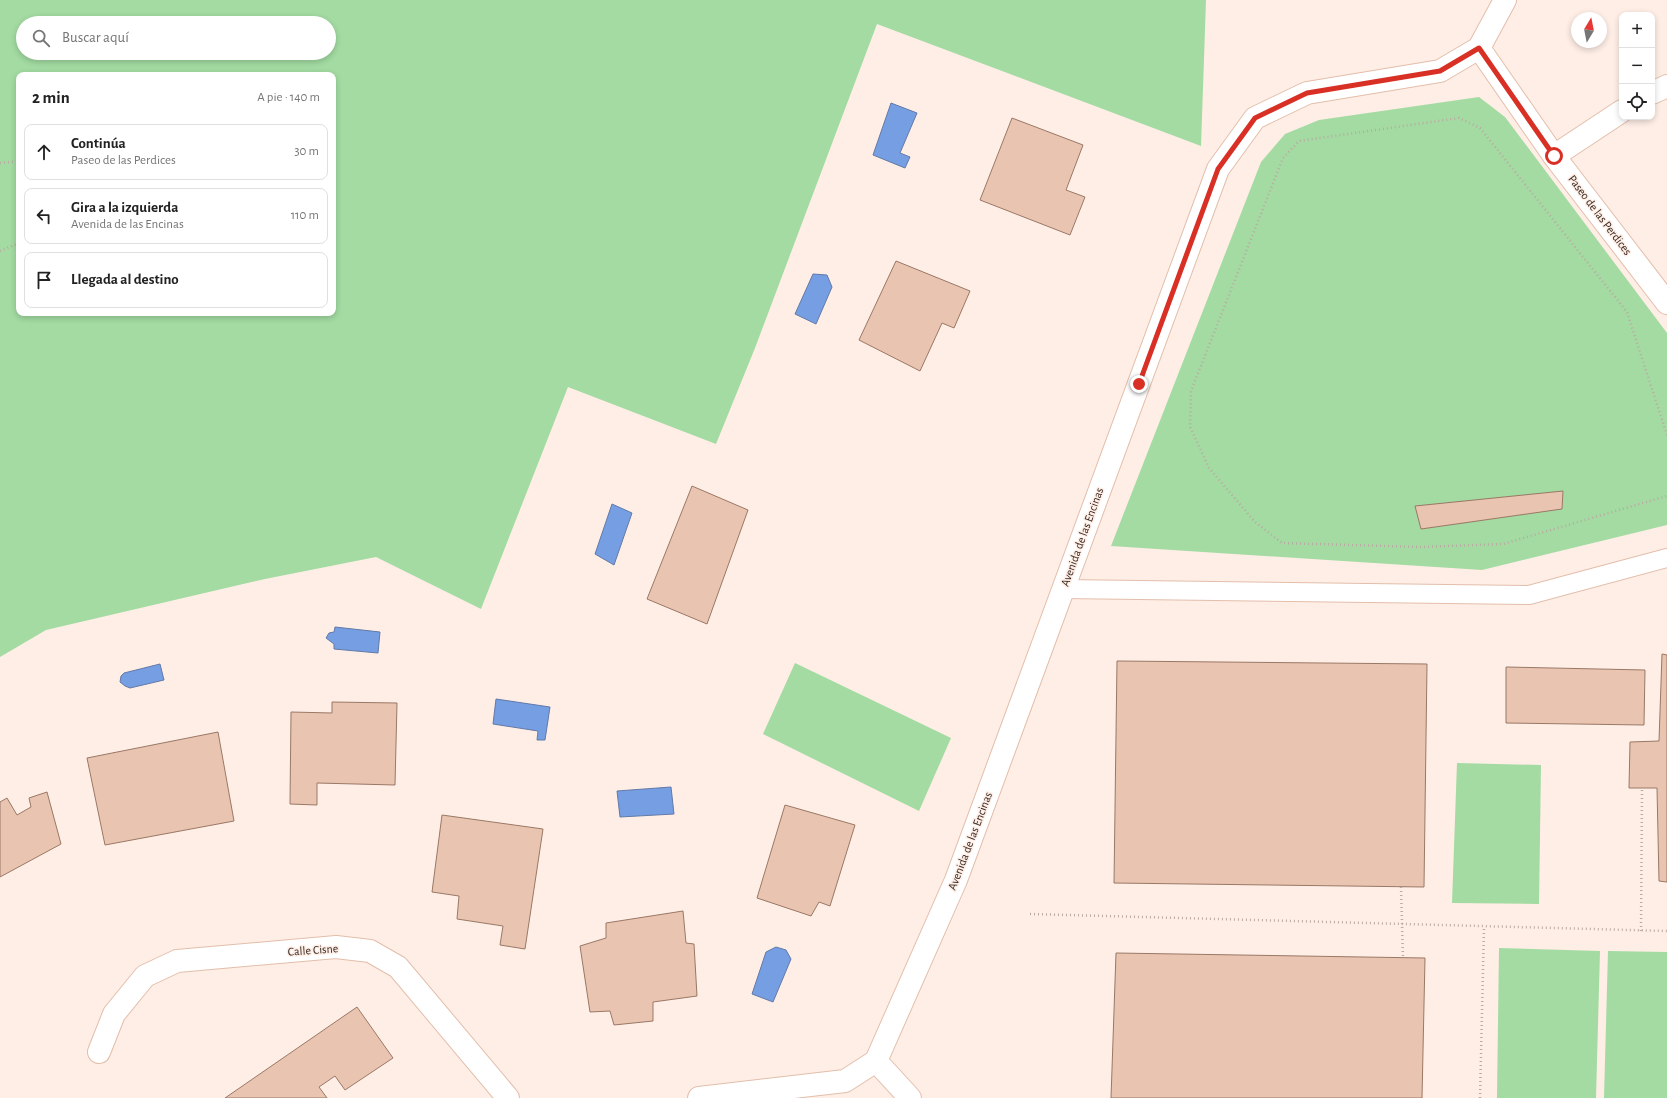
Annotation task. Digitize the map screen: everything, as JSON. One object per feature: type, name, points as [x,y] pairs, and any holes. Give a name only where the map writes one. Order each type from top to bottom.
[{"type":"street","points":[[1479,48],[1505,0]]},
{"type":"street","name":"Paseo de las Perdices","points":[[1479,48],[1554,156],[1667,303]]},
{"type":"street","name":"Avenida de las Encinas","points":[[876,1062],[956,880],[1218,169],[1255,118],[1307,93],[1440,71],[1479,48]]},
{"type":"street","points":[[1655,92],[1667,86]]},
{"type":"street","points":[[1554,156],[1619,113]]},
{"type":"street","name":"Calle Cisne","points":[[98,1052],[114,1014],[145,976],[177,961],[336,947],[370,952],[398,967],[508,1098]]},
{"type":"street","points":[[699,1098],[845,1081],[876,1062],[910,1098]]},
{"type":"lane","points":[[1063,589],[1529,595],[1667,558]]},
{"type":"path","points":[[1667,435],[1627,312],[1480,128],[1459,118],[1299,141],[1283,158],[1191,391],[1190,427],[1209,468],[1255,522],[1282,543],[1421,547],[1503,544],[1667,496]]},
{"type":"path","points":[[0,163],[16,161]]},
{"type":"path","points":[[0,250],[16,244]]},
{"type":"path","points":[[1641,931],[1642,788]]},
{"type":"path","points":[[1401,887],[1403,958]]},
{"type":"path","points":[[1030,914],[1667,931]]},
{"type":"path","points":[[1480,1098],[1484,927]]},
{"type":"green space","points":[[0,0],[1206,0],[1201,146],[877,24],[755,348],[716,444],[568,387],[481,609],[376,557],[265,579],[46,630],[0,657]]},
{"type":"green space","points":[[1479,97],[1505,117],[1667,333],[1667,525],[1482,570],[1111,546],[1261,162],[1285,134],[1319,120]]},
{"type":"green space","points":[[795,663],[951,738],[919,811],[763,734]]},
{"type":"green space","points":[[1457,763],[1541,765],[1539,904],[1452,903]]},
{"type":"green space","points":[[1499,948],[1600,951],[1596,1098],[1497,1098]]},
{"type":"green space","points":[[1608,951],[1667,952],[1667,1098],[1604,1098]]},
{"type":"water","points":[[891,103],[917,113],[900,153],[910,157],[905,168],[873,155]]},
{"type":"water","points":[[813,274],[827,275],[832,287],[816,324],[795,314]]},
{"type":"water","points":[[612,504],[632,513],[614,565],[595,554]]},
{"type":"water","points":[[335,627],[380,632],[378,653],[334,649],[334,644],[326,638],[329,633],[334,632]]},
{"type":"water","points":[[160,664],[164,680],[130,688],[120,682],[121,676],[124,673]]},
{"type":"water","points":[[496,699],[550,707],[545,740],[537,740],[538,731],[493,724]]},
{"type":"water","points":[[671,787],[674,814],[620,817],[617,791]]},
{"type":"water","points":[[776,947],[786,950],[791,959],[773,1002],[752,994],[766,952]]},
{"type":"building","points":[[1012,118],[1083,145],[1066,190],[1085,197],[1070,235],[980,200]]},
{"type":"building","points":[[896,261],[970,291],[954,328],[942,323],[920,371],[859,340]]},
{"type":"building","points":[[692,486],[748,510],[707,624],[647,599]]},
{"type":"building","points":[[1563,491],[1562,509],[1421,529],[1415,506]]},
{"type":"building","points":[[1662,654],[1667,655],[1667,882],[1659,881],[1657,788],[1629,788],[1630,742],[1659,741]]},
{"type":"building","points":[[1117,661],[1427,664],[1424,887],[1114,883]]},
{"type":"building","points":[[1506,667],[1645,670],[1644,725],[1506,723]]},
{"type":"building","points":[[332,702],[397,703],[395,785],[317,783],[317,805],[290,804],[291,712],[332,713]]},
{"type":"building","points":[[218,732],[234,821],[105,845],[87,758]]},
{"type":"building","points":[[47,792],[61,844],[0,877],[0,802],[7,798],[17,815],[31,807],[29,798]]},
{"type":"building","points":[[785,805],[855,825],[830,906],[819,902],[811,916],[757,898]]},
{"type":"building","points":[[442,815],[543,829],[525,949],[500,945],[503,926],[457,919],[459,896],[432,892]]},
{"type":"building","points":[[683,911],[686,943],[694,944],[697,996],[653,1002],[653,1021],[614,1025],[610,1011],[590,1012],[580,946],[606,938],[606,923]]},
{"type":"building","points":[[1116,953],[1425,958],[1422,1098],[1111,1098]]},
{"type":"building","points":[[357,1007],[393,1058],[345,1090],[335,1076],[319,1087],[327,1098],[225,1098]]},
{"type":"route","points":[[1139,384],[1218,169],[1255,118],[1307,93],[1440,71],[1479,48],[1554,156]]}]
